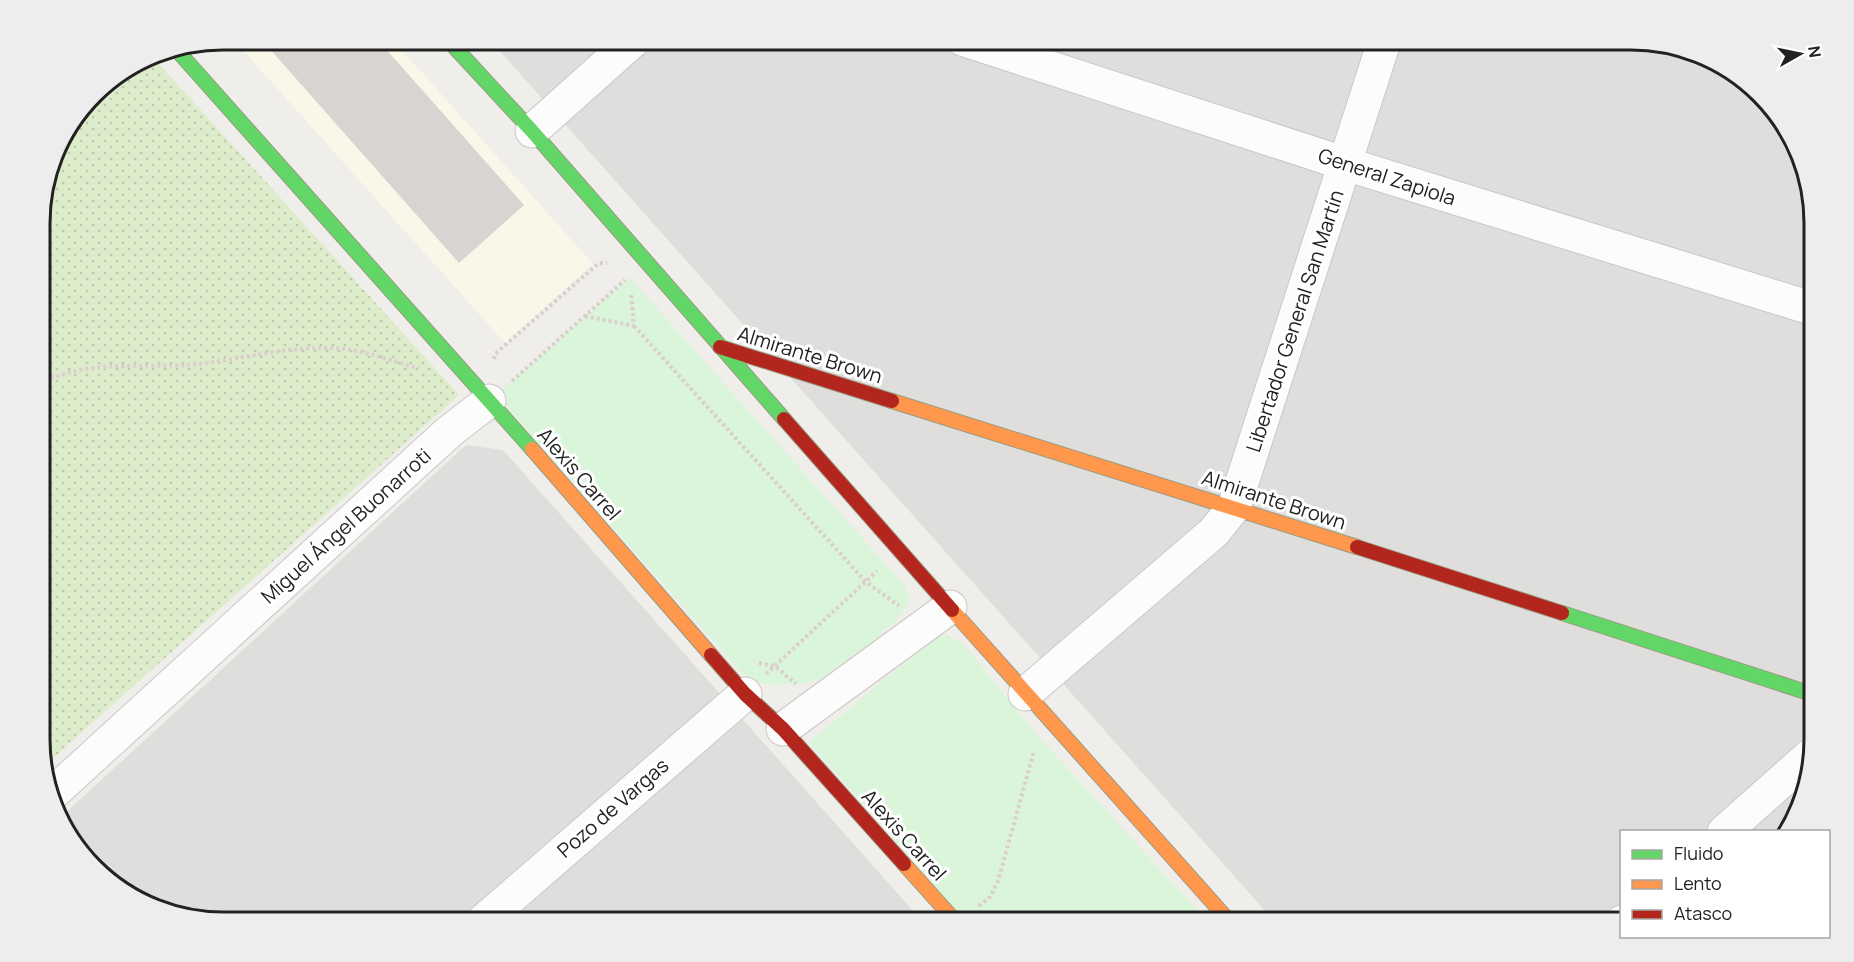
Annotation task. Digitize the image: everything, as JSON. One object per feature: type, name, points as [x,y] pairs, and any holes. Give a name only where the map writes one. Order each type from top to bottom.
[{"type":"street","name":"Almirante Brown","points":[[456,49],[532,131],[645,263],[1035,705],[1222,912]]},
{"type":"street","points":[[532,131],[624,49]]},
{"type":"street","name":"General Zapiola","points":[[993,49],[1346,164],[1804,306]]},
{"type":"street","name":"Libertador General San Martín","points":[[1035,705],[1214,532],[1234,507],[1382,49]]},
{"type":"street","name":"Alexis Carrel","points":[[181,54],[458,364],[745,694],[783,729],[947,912]]},
{"type":"street","name":"Almirante Brown","points":[[720,347],[1234,507],[1804,691]]},
{"type":"street","name":"Miguel Ángel Buonarroti","points":[[57,790],[441,439],[489,401]]},
{"type":"street","points":[[783,729],[950,607]]},
{"type":"street","name":"Pozo de Vargas","points":[[494,912],[745,694]]},
{"type":"street","points":[[1725,830],[1803,762]]},
{"type":"path","points":[[489,401],[495,354],[598,263],[645,263]]},
{"type":"path","points":[[489,401],[629,277],[634,326],[585,316]]},
{"type":"path","points":[[50,378],[57,374],[92,368],[206,363],[294,348],[352,350],[424,370],[458,364]]},
{"type":"path","points":[[745,694],[900,550]]},
{"type":"path","points":[[976,908],[990,897],[998,882],[1035,705]]},
{"type":"shaded area","points":[[242,49],[401,49],[593,264],[505,343]]},
{"type":"shaded area","points":[[498,49],[1632,49],[1677,55],[1708,67],[1737,85],[1754,100],[1769,117],[1791,156],[1799,177],[1804,222],[1804,740],[1799,785],[1787,816],[1779,830],[1620,830],[1620,912],[1266,912]]},
{"type":"shaded area","points":[[466,445],[503,450],[914,912],[200,911],[146,895],[108,870],[92,854],[66,813]]},
{"type":"green space","points":[[158,62],[459,395],[51,760],[50,211],[55,177],[63,156],[79,126],[100,100],[126,79]]},
{"type":"green space","points":[[629,277],[905,586],[910,599],[901,614],[859,656],[840,670],[815,680],[788,685],[749,681],[496,395]]},
{"type":"green space","points":[[947,635],[965,646],[1038,736],[1199,912],[957,912],[809,742],[937,637]]},
{"type":"building","points":[[270,49],[386,49],[524,205],[459,263]]},
{"type":"traffic: fast","points":[[456,49],[532,131],[784,419]]},
{"type":"traffic: fast","points":[[181,54],[532,449]]},
{"type":"traffic: fast","points":[[1562,613],[1804,691]]},
{"type":"traffic: slow","points":[[892,401],[1357,547]]},
{"type":"traffic: slow","points":[[532,449],[711,655]]},
{"type":"traffic: slow","points":[[952,610],[1221,912]]},
{"type":"traffic: slow","points":[[904,864],[947,912]]},
{"type":"traffic: jam","points":[[720,347],[892,401]]},
{"type":"traffic: jam","points":[[784,419],[952,610]]},
{"type":"traffic: jam","points":[[1357,547],[1562,613]]},
{"type":"traffic: jam","points":[[711,655],[745,694],[783,729],[904,864]]}]
